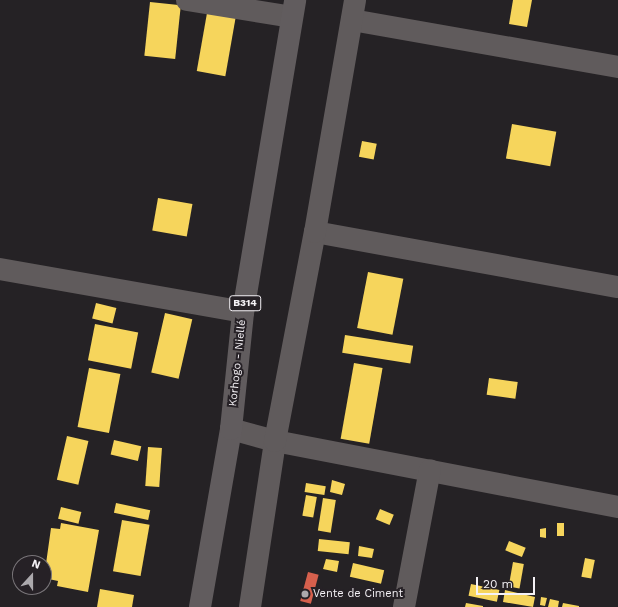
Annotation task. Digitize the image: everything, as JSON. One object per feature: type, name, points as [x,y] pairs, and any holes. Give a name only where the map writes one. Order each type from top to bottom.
[{"type":"main road","name":"Korhogo - Niellé","points":[[200,607],[231,429],[243,312],[294,9]]},
{"type":"street","points":[[186,0],[294,9]]},
{"type":"street","points":[[250,607],[276,441],[315,232],[353,10],[618,67]]},
{"type":"street","points":[[315,232],[618,287]]},
{"type":"street","points":[[0,269],[243,312]]},
{"type":"street","points":[[231,429],[276,441],[618,507]]},
{"type":"street","points":[[404,607],[430,470]]},
{"type":"building: Logements","points":[[513,0],[532,0],[527,27],[509,24]]},
{"type":"building: Logements","points":[[150,2],[181,5],[175,59],[144,56]]},
{"type":"building: Logements","points":[[207,13],[236,18],[225,76],[197,71]]},
{"type":"building: Logements","points":[[512,124],[556,132],[550,166],[506,158]]},
{"type":"building: Logements","points":[[362,141],[377,144],[374,160],[359,157]]},
{"type":"building: Logements","points":[[158,198],[192,204],[187,237],[152,230]]},
{"type":"building: Logements","points":[[368,272],[403,279],[392,335],[357,328]]},
{"type":"building: Logements","points":[[96,303],[116,308],[113,324],[92,319]]},
{"type":"building: Logements","points":[[165,313],[192,319],[179,379],[151,372]]},
{"type":"building: Logements","points":[[95,324],[138,332],[131,369],[88,360]]},
{"type":"building: Logements","points":[[345,335],[413,346],[410,364],[342,353]]},
{"type":"building: Logements","points":[[354,363],[383,368],[369,444],[341,439]]},
{"type":"building: Logements","points":[[89,368],[120,374],[109,433],[78,427]]},
{"type":"building: Logements","points":[[489,378],[518,382],[515,399],[487,395]]},
{"type":"building: Logements","points":[[67,436],[88,441],[78,485],[57,480]]},
{"type":"building: Logements","points":[[114,440],[141,446],[138,461],[111,455]]},
{"type":"building: Logements","points":[[148,447],[162,448],[159,487],[145,486]]},
{"type":"building: Logements","points":[[332,480],[345,484],[342,495],[330,492]]},
{"type":"building: Logements","points":[[306,483],[326,486],[324,495],[305,492]]},
{"type":"building: Logements","points":[[306,495],[317,497],[313,518],[302,516]]},
{"type":"building: Logements","points":[[323,498],[336,500],[331,533],[318,531]]},
{"type":"building: Logements","points":[[116,503],[150,510],[148,520],[114,513]]},
{"type":"building: Logements","points":[[61,507],[81,512],[78,524],[58,519]]},
{"type":"building: Logements","points":[[380,509],[394,515],[390,525],[376,519]]},
{"type":"building: Logements","points":[[122,520],[150,525],[141,576],[113,571]]},
{"type":"building: Logements","points":[[61,523],[99,530],[88,592],[57,586],[58,581],[52,580],[52,555],[47,555],[51,528],[60,529]]},
{"type":"building: Logements","points":[[557,523],[564,523],[564,536],[557,536]]},
{"type":"building: Logements","points":[[546,528],[546,538],[540,537],[540,529]]},
{"type":"building: Logements","points":[[319,539],[350,542],[349,554],[318,551]]},
{"type":"building: Logements","points":[[509,541],[526,548],[522,557],[505,550]]},
{"type":"building: Logements","points":[[359,546],[374,549],[372,558],[358,556]]},
{"type":"building: Logements","points":[[585,558],[595,560],[591,579],[581,577]]},
{"type":"building: Logements","points":[[326,559],[339,561],[337,572],[323,569]]},
{"type":"building: Logements","points":[[513,562],[524,564],[519,589],[509,587]]},
{"type":"building: Logements","points":[[353,563],[384,570],[381,584],[350,577]]},
{"type":"building: Logements","points":[[471,584],[499,590],[497,602],[469,596]]},
{"type":"building: Logements","points":[[100,589],[134,595],[132,607],[97,607]]},
{"type":"building: Logements","points":[[505,590],[535,597],[533,607],[503,602]]},
{"type":"building: Logements","points":[[541,597],[547,598],[545,606],[540,605]]},
{"type":"building: Logements","points":[[550,599],[559,601],[558,607],[548,607]]},
{"type":"building: Logements","points":[[466,603],[483,606],[483,607],[465,607]]},
{"type":"building: Logements","points":[[563,603],[579,606],[579,607],[562,607]]},
{"type":"building: Commerces","points":[[308,572],[319,575],[311,604],[300,601]]},
{"type":"place","name":"Vente de Ciment","points":[[305,594]]}]
